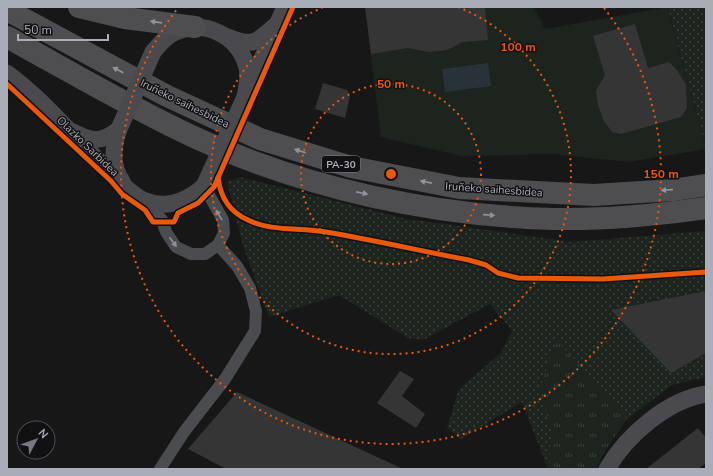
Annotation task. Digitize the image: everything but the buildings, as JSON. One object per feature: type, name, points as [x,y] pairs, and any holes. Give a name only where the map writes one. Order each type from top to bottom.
[{"type":"highway","points":[[79,7],[125,18],[195,27]]},
{"type":"highway","name":"Iruñeko saihesbidea","points":[[7,10],[167,96],[260,139],[351,167],[459,188],[594,195],[674,190],[706,185]]},
{"type":"highway","name":"PA-30","points":[[7,37],[196,138],[253,161],[337,188],[465,214],[556,219],[640,217],[706,208]]},
{"type":"highway","points":[[7,47],[184,139],[277,174],[337,188]]},
{"type":"highway","points":[[556,219],[639,225],[706,218]]},
{"type":"street","points":[[143,200],[159,204],[176,204],[191,197],[204,186],[285,7]]},
{"type":"street","points":[[129,190],[118,176],[113,160],[114,143],[153,52],[164,40],[178,31],[195,27],[212,30],[245,44],[261,39],[278,23]]},
{"type":"street","points":[[227,37],[239,49],[246,64],[248,81],[245,97]]},
{"type":"street","points":[[7,73],[68,129],[80,144],[129,190],[143,200],[162,220],[166,232],[176,247],[191,254],[205,254],[218,245],[224,233],[223,220],[204,186]]},
{"type":"street","points":[[68,129],[85,138],[97,141],[108,137],[119,130]]},
{"type":"street","points":[[160,469],[184,432],[225,379],[255,331],[256,311],[250,288],[237,266],[218,245]]},
{"type":"street","points":[[607,469],[614,456],[631,436],[652,418],[680,403],[699,395],[706,394]]},
{"type":"green space","points":[[365,7],[534,7],[545,29],[667,7],[706,149],[629,162],[552,154],[461,156],[381,137]]},
{"type":"green space","points":[[667,7],[706,7],[706,148],[668,9]]},
{"type":"green space","points":[[240,177],[407,219],[572,242],[706,231],[706,377],[672,385],[635,413],[606,438],[583,469],[548,469],[522,402],[461,439],[447,428],[459,389],[501,353],[512,331],[490,304],[423,340],[408,338],[339,295],[269,317],[243,246],[227,182]]},
{"type":"green space","points":[[556,339],[627,419],[605,451],[596,469],[549,469],[551,431],[540,389]]},
{"type":"shaded area","points":[[488,63],[491,86],[445,92],[442,69]]},
{"type":"cycle path","name":"Olazko Sarbidea","points":[[7,84],[111,181],[122,194],[145,210],[153,222],[174,222],[178,213],[198,203],[214,187],[293,7]]},
{"type":"cycle path","points":[[218,177],[221,191],[231,208],[242,217],[257,224],[276,228],[326,232],[362,238],[469,260],[486,265],[498,273],[518,278],[603,279],[706,272]]}]
